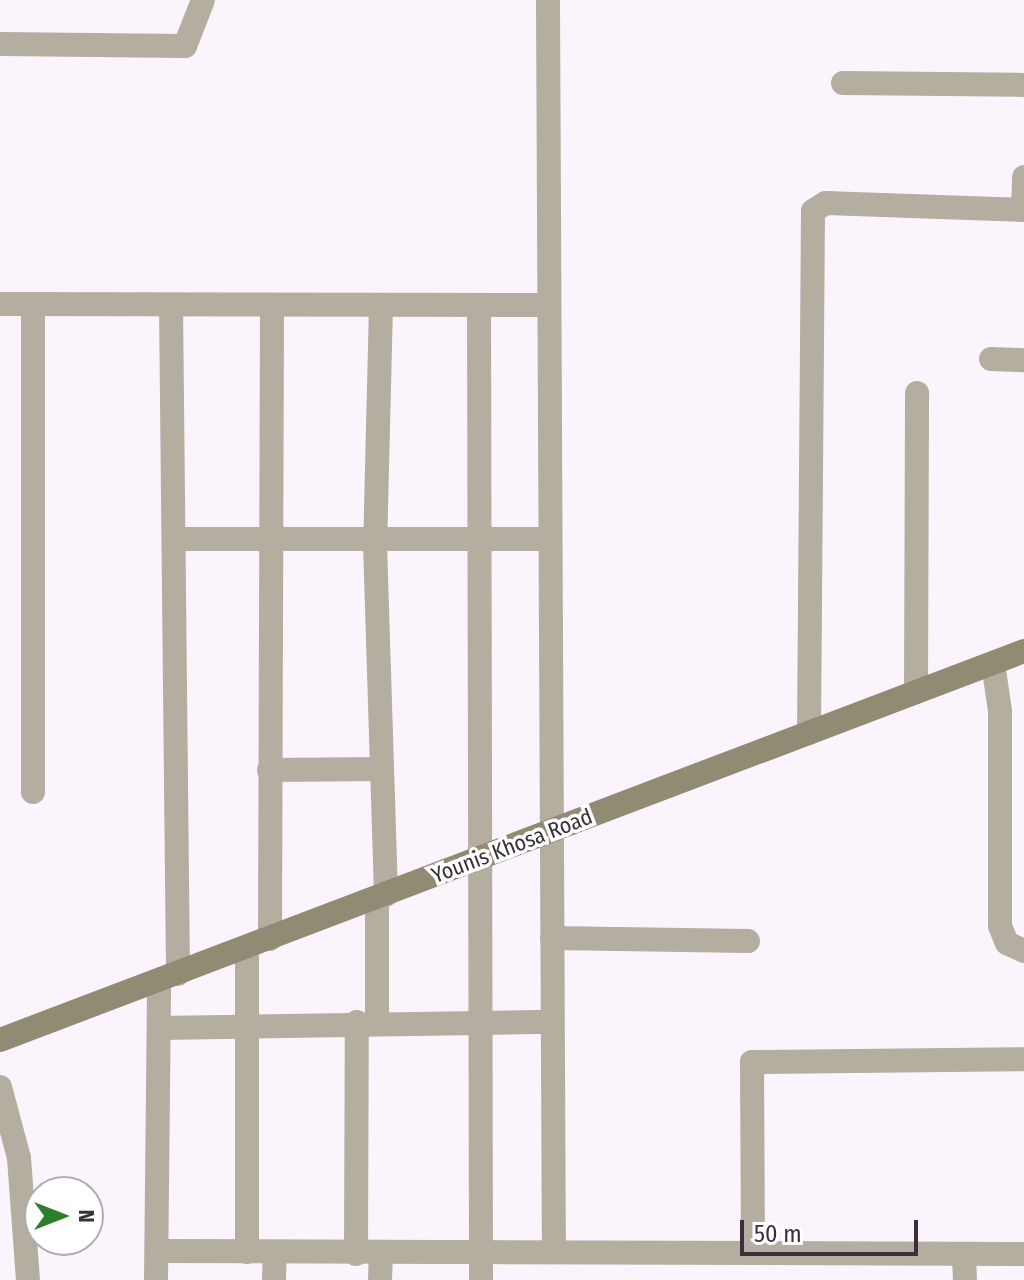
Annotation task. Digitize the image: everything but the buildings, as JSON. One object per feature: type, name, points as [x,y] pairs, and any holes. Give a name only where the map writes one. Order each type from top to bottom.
[{"type":"street","points":[[0,44],[185,46],[203,0]]},
{"type":"street","points":[[548,0],[545,305],[553,831],[554,1252]]},
{"type":"street","points":[[843,83],[1024,85]]},
{"type":"street","points":[[809,733],[813,211],[826,203],[1024,210],[1024,177]]},
{"type":"street","points":[[0,304],[545,305]]},
{"type":"street","points":[[33,304],[33,792]]},
{"type":"street","points":[[156,1280],[159,1028],[168,978],[174,539],[171,305]]},
{"type":"street","points":[[270,939],[269,770],[277,539],[272,305]]},
{"type":"street","points":[[356,1254],[367,1022],[382,896],[382,769],[375,538],[381,305]]},
{"type":"street","points":[[479,305],[478,1022],[481,1280]]},
{"type":"street","points":[[991,359],[1024,360]]},
{"type":"street","points":[[916,692],[917,393]]},
{"type":"street","points":[[174,539],[549,539]]},
{"type":"street","name":"Younis Khosa Road","points":[[0,1040],[1024,651]]},
{"type":"street","points":[[993,663],[1012,835],[1000,926],[1007,943],[1024,951]]},
{"type":"street","points":[[269,770],[382,769]]},
{"type":"street","points":[[552,938],[748,941]]},
{"type":"street","points":[[247,948],[252,1025],[247,1252]]},
{"type":"street","points":[[159,1028],[367,1022],[552,1022]]},
{"type":"street","points":[[753,1253],[752,1062],[1024,1059]]},
{"type":"street","points":[[0,1087],[19,1158],[28,1280]]},
{"type":"street","points":[[157,1251],[481,1255],[554,1252],[1024,1254]]},
{"type":"street","points":[[274,1280],[275,1253]]},
{"type":"street","points":[[380,1280],[381,1254]]},
{"type":"street","points":[[964,1254],[965,1280]]}]
